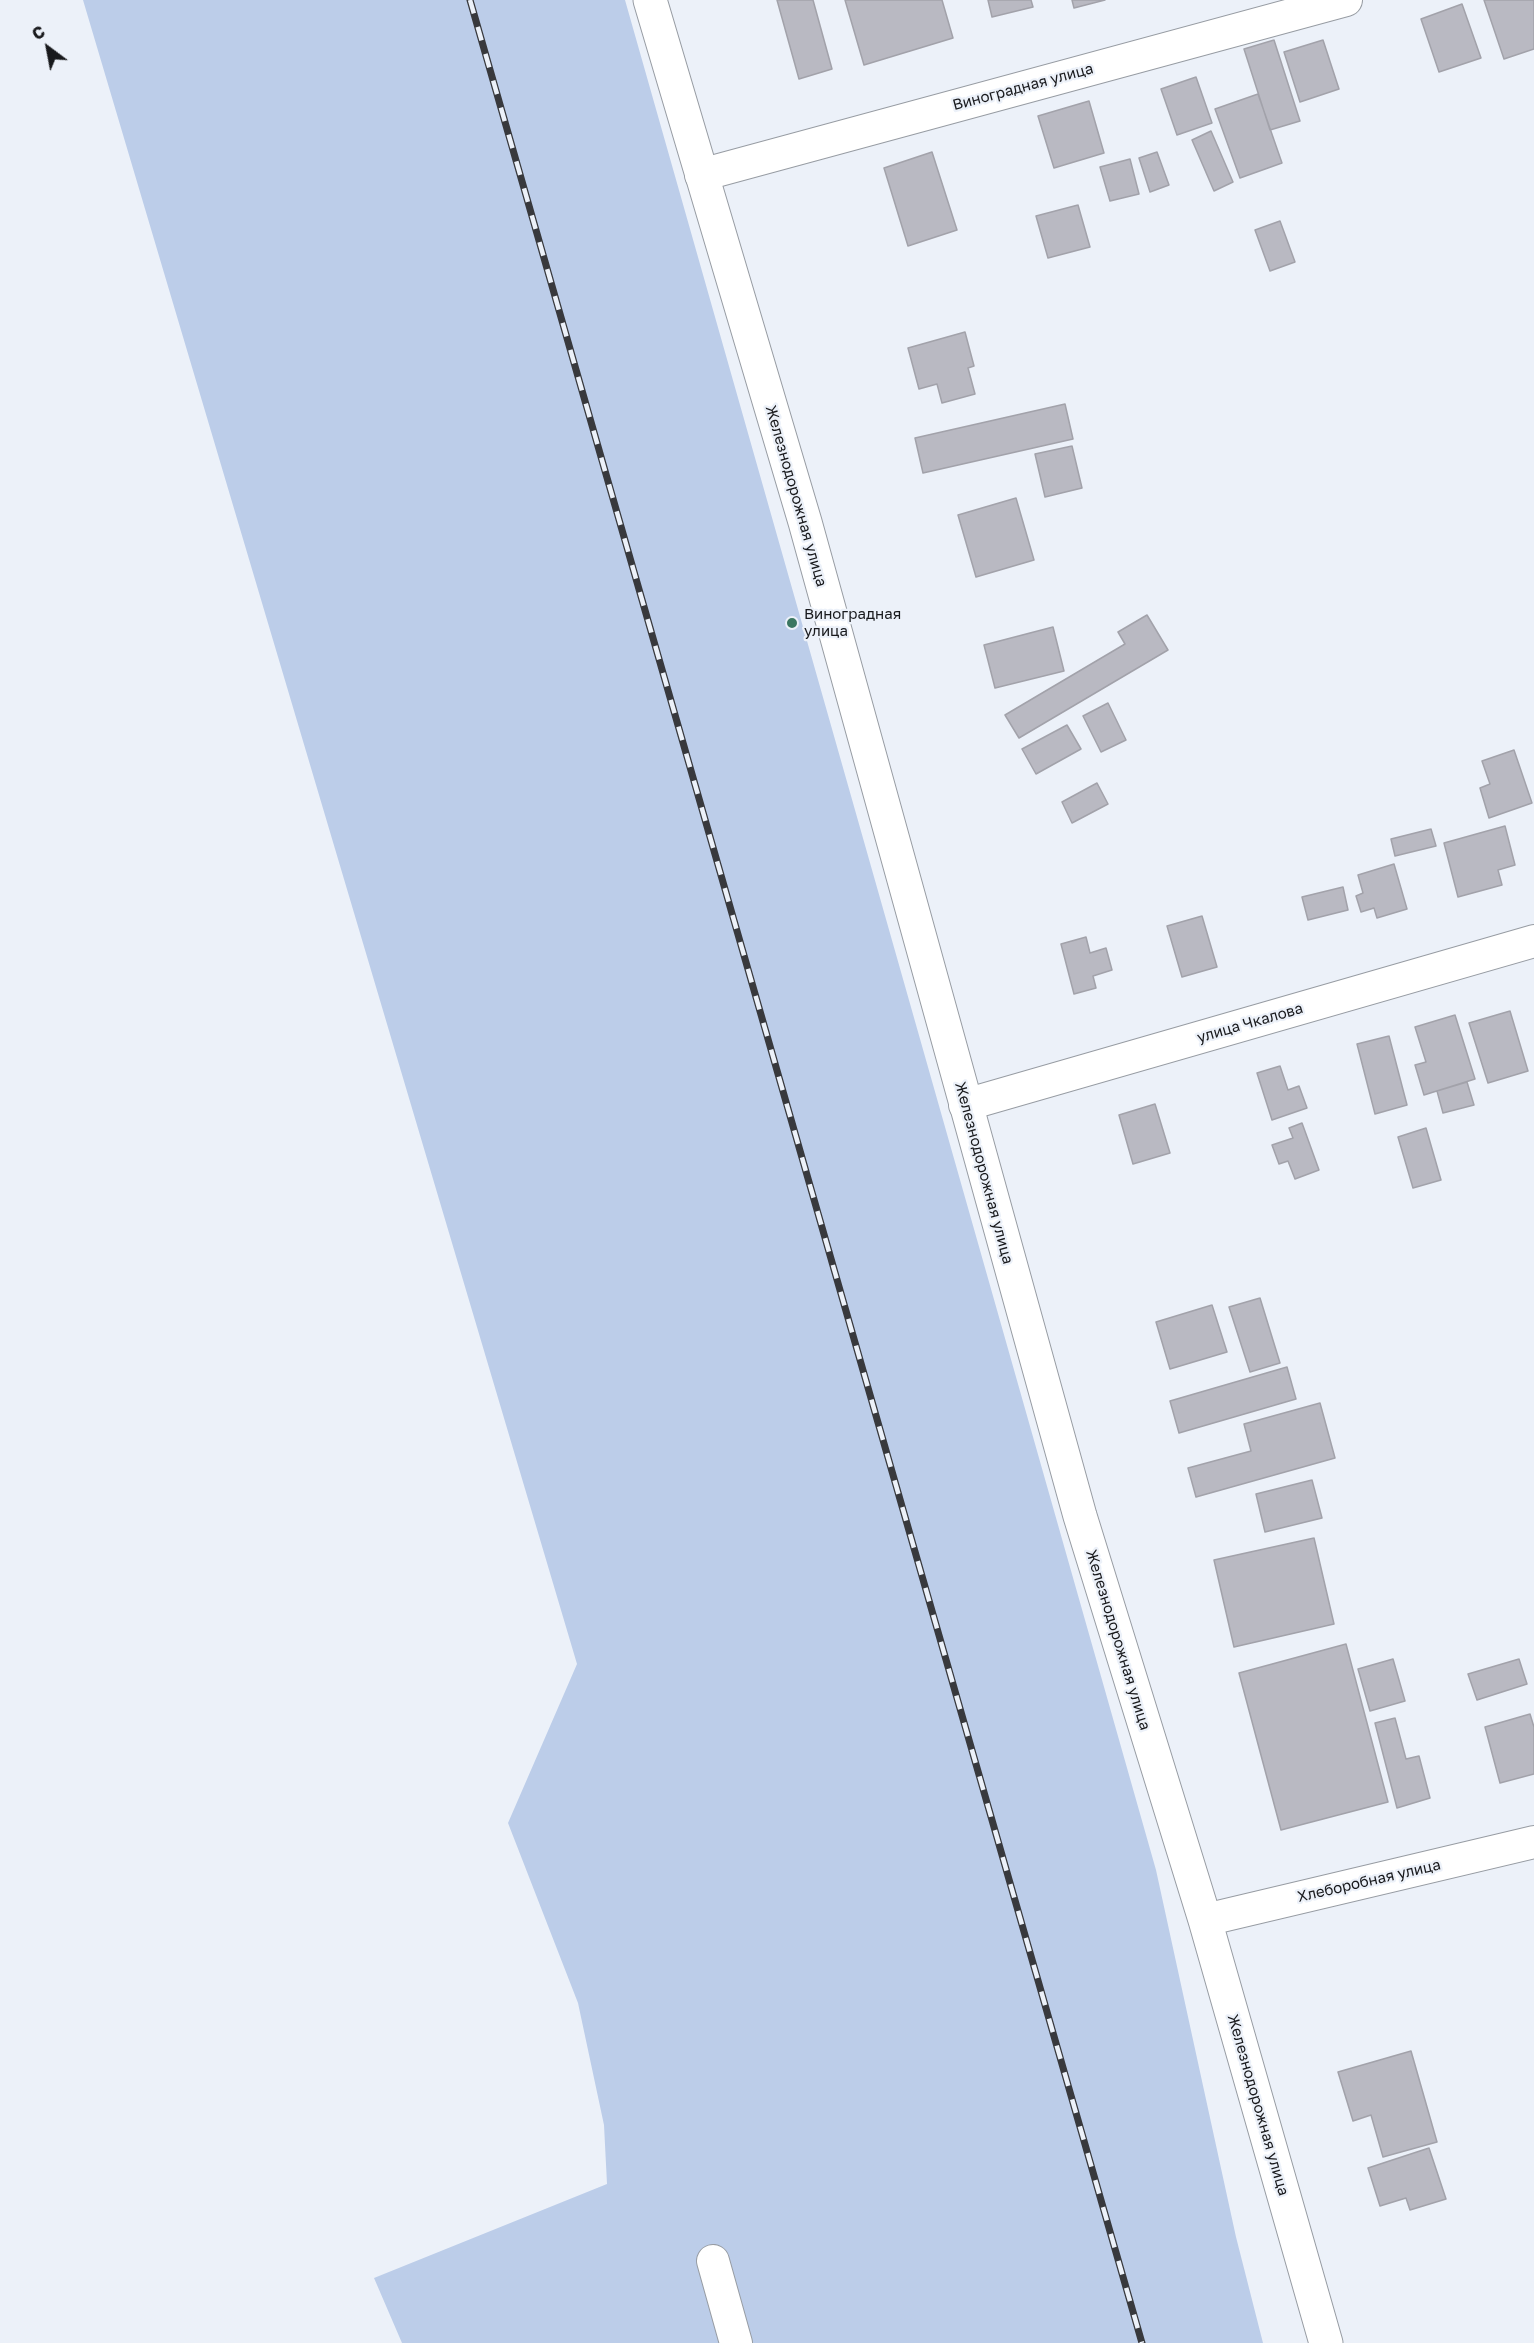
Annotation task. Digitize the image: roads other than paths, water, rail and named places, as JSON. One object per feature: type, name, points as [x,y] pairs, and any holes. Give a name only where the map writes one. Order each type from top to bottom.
[{"type":"main road","name":"Железнодорожная улица","points":[[650,0],[805,522],[1076,1505],[1205,1920],[1326,2343]]},
{"type":"street","name":"Виноградная улица","points":[[701,175],[1346,0]]},
{"type":"street","name":"улица Чкалова","points":[[965,1105],[1534,941]]},
{"type":"street","name":"Хлеборобная улица","points":[[1205,1920],[1534,1842]]},
{"type":"street","points":[[713,2261],[736,2343]]},
{"type":"railway","points":[[470,0],[1142,2343]]},
{"type":"place","name":"Виноградная улица","points":[[792,623]]}]
